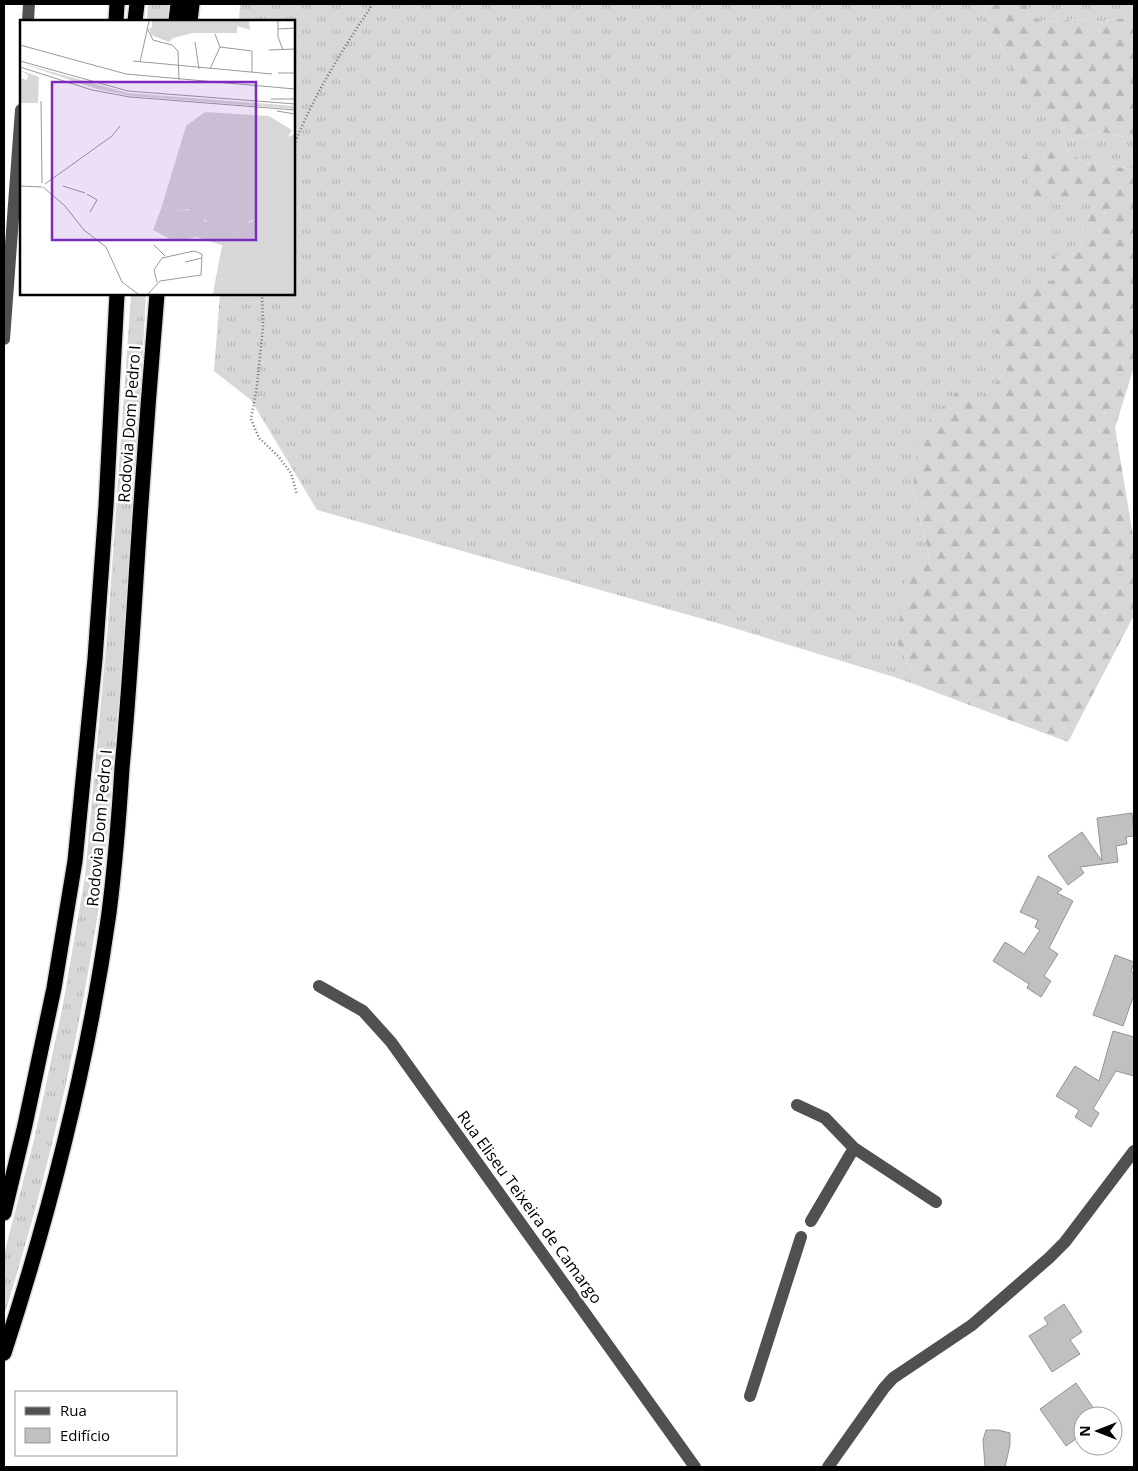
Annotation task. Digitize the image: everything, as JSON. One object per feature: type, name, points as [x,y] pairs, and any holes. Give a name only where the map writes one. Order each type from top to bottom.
[{"type":"highway","points":[[116,20],[117,4]]},
{"type":"highway","points":[[135,20],[137,4]]},
{"type":"highway","points":[[176,20],[178,4]]},
{"type":"highway","points":[[190,20],[192,4]]},
{"type":"highway","points":[[111,295],[113,366]]},
{"type":"highway","name":"Rodovia Dom Pedro I","points":[[4,1213],[52,997],[75,861],[96,650],[106,506],[117,295]]},
{"type":"highway","name":"Rodovia Dom Pedro I","points":[[4,1353],[54,1188],[73,1107],[109,913],[130,672],[156,295]]},
{"type":"street","points":[[28,20],[29,4]]},
{"type":"street","points":[[4,339],[20,123]]},
{"type":"street","name":"Rua Eliseu Teixeira de Camargo","points":[[319,986],[363,1011],[391,1042],[695,1467]]},
{"type":"street","points":[[797,1105],[825,1118],[854,1148],[936,1202]]},
{"type":"street","points":[[811,1221],[854,1148]]},
{"type":"street","points":[[828,1467],[892,1378],[972,1325],[1049,1258],[1065,1242],[1134,1151]]},
{"type":"street","points":[[750,1396],[801,1238]]},
{"type":"path","points":[[295,142],[303,122],[346,42],[373,4]]},
{"type":"path","points":[[262,295],[263,327],[257,386],[251,419],[259,438],[278,456],[291,473],[297,495]]},
{"type":"green space","points":[[148,4],[169,4],[167,20],[147,20]]},
{"type":"green space","points":[[240,4],[987,4],[984,23],[1000,43],[1012,70],[1072,140],[1100,132],[1130,138],[1134,136],[1134,169],[1084,163],[1058,143],[1058,204],[1102,199],[1083,223],[1081,249],[1071,256],[1053,283],[1007,371],[981,398],[913,489],[930,560],[896,640],[919,686],[717,623],[317,510],[251,400],[214,371],[220,295],[295,295],[295,20],[239,20]]},
{"type":"green space","points":[[987,4],[1028,4],[1027,15],[1047,22],[1078,19],[1095,22],[1134,17],[1134,136],[1130,138],[1100,132],[1072,140],[1036,109],[1012,70],[1000,43],[984,23]]},
{"type":"green space","points":[[1028,4],[1134,4],[1134,17],[1095,22],[1078,19],[1047,22],[1027,15]]},
{"type":"green space","points":[[1058,143],[1084,163],[1134,169],[1134,367],[1115,428],[1134,541],[1134,615],[1068,742],[919,686],[896,640],[908,570],[930,560],[913,489],[919,431],[957,392],[981,398],[1007,371],[992,338],[1037,275],[1053,282],[1052,255],[1071,256],[1081,249],[1083,223],[1101,200],[1058,204],[1033,198],[1021,159]]},
{"type":"green space","points":[[131,295],[146,295],[125,625],[102,885],[91,958],[71,1061],[34,1215],[4,1316],[4,1254],[34,1140],[62,1010],[85,877],[108,625]]},
{"type":"building","points":[[1132,813],[1134,836],[1126,837],[1127,844],[1116,846],[1118,862],[1080,867],[1084,873],[1068,885],[1048,856],[1082,832],[1102,861],[1097,818]]},
{"type":"building","points":[[1038,876],[1062,889],[1057,893],[1073,901],[1049,948],[1058,954],[1044,976],[1051,981],[1041,997],[1027,988],[1029,984],[993,961],[1005,942],[1024,954],[1040,930],[1035,927],[1038,920],[1020,912]]},
{"type":"building","points":[[1115,955],[1134,962],[1131,972],[1134,973],[1134,995],[1123,1026],[1093,1015]]},
{"type":"building","points":[[1113,1031],[1134,1037],[1134,1076],[1116,1071],[1093,1109],[1099,1113],[1091,1127],[1075,1117],[1079,1110],[1056,1096],[1075,1066],[1099,1081]]},
{"type":"building","points":[[1064,1304],[1082,1332],[1070,1340],[1080,1354],[1052,1372],[1029,1336],[1048,1324],[1044,1318]]},
{"type":"building","points":[[1076,1383],[1092,1406],[1073,1406],[1073,1441],[1066,1446],[1040,1409]]},
{"type":"building","points":[[986,1430],[1010,1433],[1010,1445],[1005,1467],[985,1467],[983,1440]]}]
